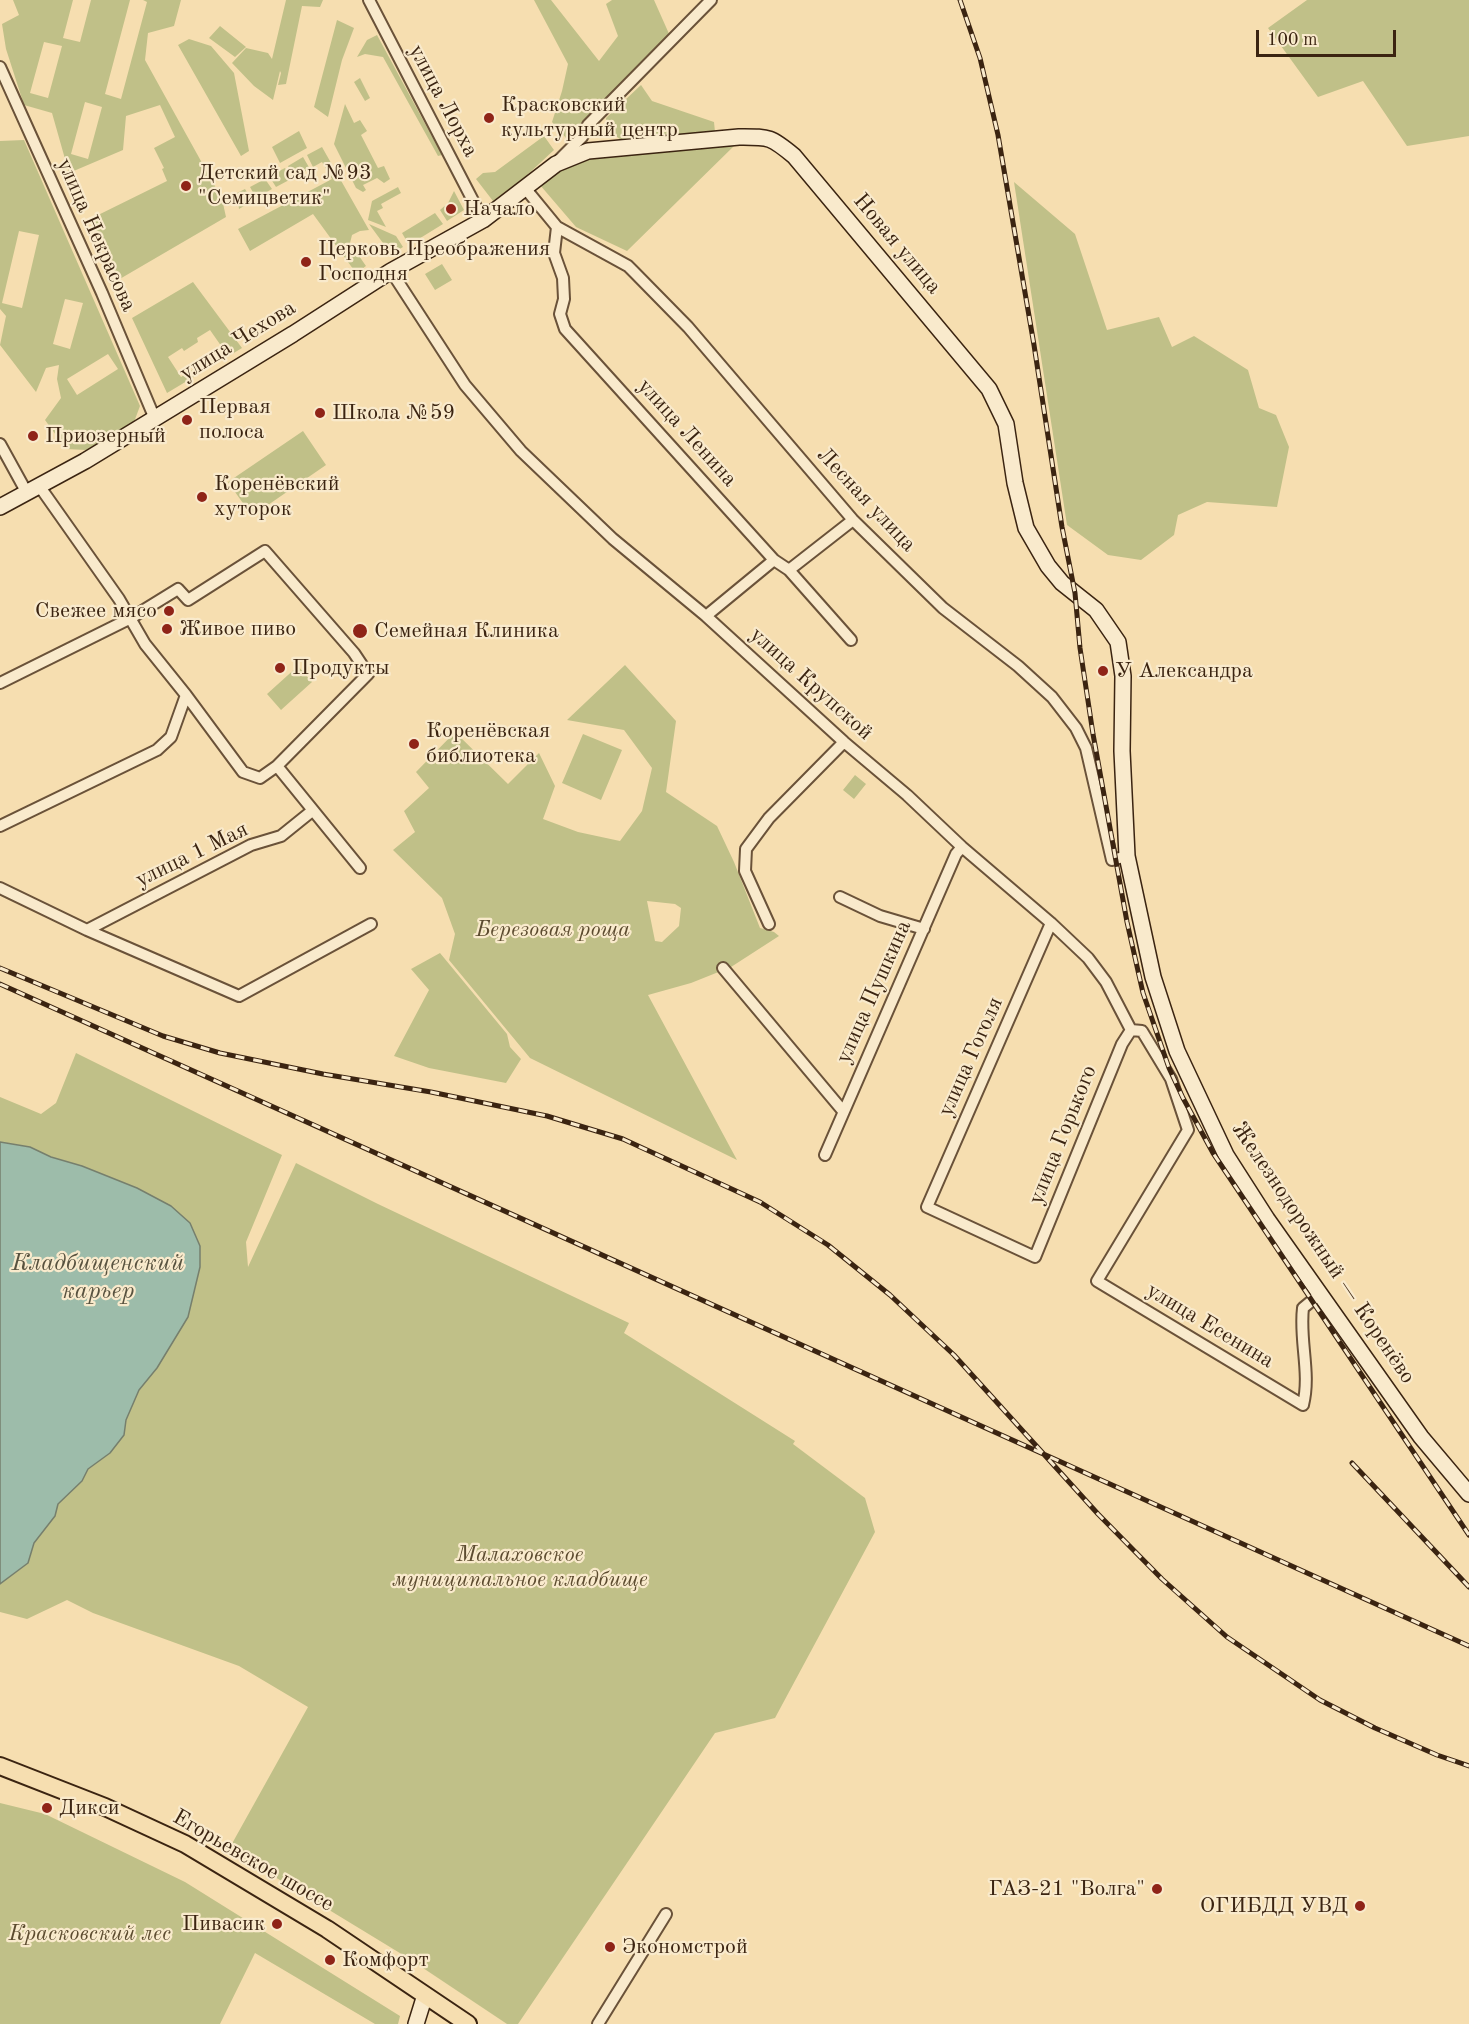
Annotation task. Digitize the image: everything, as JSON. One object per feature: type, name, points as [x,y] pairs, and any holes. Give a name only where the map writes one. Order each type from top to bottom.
[{"type":"main road","name":"Новая улица","points":[[525,188],[585,144],[739,137],[763,137],[774,140],[794,156],[989,389],[1006,424],[1015,483],[1026,528],[1048,566],[1062,583]]},
{"type":"main road","name":"улица Чехова","points":[[0,507],[156,419],[391,271],[483,220],[525,188]]},
{"type":"main road","name":"Железнодорожный — Коренёво","points":[[1062,583],[1096,610],[1118,642],[1123,676],[1122,751],[1127,856],[1153,977],[1177,1051],[1226,1155],[1421,1437],[1469,1494]]},
{"type":"main road","name":"Егорьевское шоссе","points":[[0,1766],[105,1806],[185,1844],[280,1900],[468,2024]]},
{"type":"main road","points":[[416,2024],[425,1995]]},
{"type":"street","name":"улица Лорха","points":[[369,0],[483,220]]},
{"type":"street","points":[[585,144],[588,125],[711,0]]},
{"type":"street","name":"улица Некрасова","points":[[0,67],[156,419]]},
{"type":"street","name":"Лесная улица","points":[[525,188],[557,227],[628,266],[688,327],[853,520],[943,608],[1018,666],[1052,697],[1072,723],[1086,747],[1112,860],[1127,856]]},
{"type":"street","name":"улица Ленина","points":[[557,227],[554,253],[563,278],[564,299],[560,315],[565,329],[774,560],[789,570],[851,640]]},
{"type":"street","name":"улица Крупской","points":[[391,271],[465,385],[521,451],[613,539],[706,616],[962,847],[1052,923],[1088,958],[1106,982],[1131,1030],[1142,1031],[1171,1079],[1188,1130],[1096,1281]]},
{"type":"street","points":[[0,444],[131,618],[145,644],[243,772],[260,778],[277,766],[368,674],[354,652],[265,551],[188,600],[178,589],[131,618],[0,683]]},
{"type":"street","points":[[789,570],[853,520]]},
{"type":"street","points":[[706,616],[774,560]]},
{"type":"street","points":[[0,826],[157,750],[171,737],[186,695]]},
{"type":"street","points":[[769,924],[745,871],[746,849],[769,818],[844,742]]},
{"type":"street","points":[[277,766],[360,868]]},
{"type":"street","name":"улица 1 Мая","points":[[87,930],[251,845],[281,836],[312,811]]},
{"type":"street","name":"улица Пушкина","points":[[825,1155],[956,854],[962,847]]},
{"type":"street","points":[[0,888],[87,930],[239,996],[371,924]]},
{"type":"street","points":[[840,897],[880,916],[924,929]]},
{"type":"street","name":"улица Гоголя","points":[[1035,1257],[927,1207],[1052,923]]},
{"type":"street","points":[[723,968],[843,1111]]},
{"type":"street","name":"улица Горького","points":[[1035,1257],[1122,1044],[1131,1030]]},
{"type":"street","name":"улица Есенина","points":[[1096,1281],[1303,1405],[1307,1389],[1301,1327],[1303,1308],[1320,1294]]},
{"type":"street","points":[[598,2024],[666,1914]]},
{"type":"green space","points":[[13,0],[73,0],[63,38],[80,42],[91,0],[130,0],[105,94],[121,99],[147,2],[143,0],[181,0],[174,26],[148,33],[145,60],[222,199],[226,217],[118,280],[90,219],[167,181],[162,169],[164,168],[154,148],[175,137],[160,105],[126,116],[123,150],[69,173],[52,113],[24,105],[6,49],[2,24],[19,15]],"holes":[[[44,42],[62,46],[48,98],[30,93]],[[85,102],[102,107],[88,159],[71,154]]]},
{"type":"green space","points":[[286,0],[323,0],[320,7],[302,6],[286,84],[278,85],[280,71],[273,100],[254,86],[232,63],[246,48],[268,53],[272,59]]},
{"type":"green space","points":[[534,0],[551,0],[599,61],[618,36],[606,4],[612,0],[654,0],[670,36],[566,138],[552,122],[568,64]]},
{"type":"green space","points":[[1307,0],[1469,0],[1469,136],[1407,146],[1363,81],[1318,97],[1268,28]]},
{"type":"green space","points":[[337,20],[354,28],[342,60],[328,117],[314,107]]},
{"type":"green space","points":[[220,26],[246,47],[235,57],[209,38]]},
{"type":"green space","points":[[377,35],[442,155],[438,156],[383,57],[365,54],[357,57],[367,40]]},
{"type":"green space","points":[[189,39],[211,46],[234,73],[249,151],[241,156],[178,45]]},
{"type":"green space","points":[[360,78],[370,98],[365,101],[354,82]]},
{"type":"green space","points":[[641,85],[652,101],[714,122],[715,132],[621,140],[608,130],[606,118]]},
{"type":"green space","points":[[345,104],[354,123],[360,120],[367,131],[361,135],[378,168],[384,166],[390,179],[384,183],[377,178],[363,185],[366,190],[363,192],[356,188],[334,144]]},
{"type":"green space","points":[[299,131],[307,148],[280,163],[272,147]]},
{"type":"green space","points":[[544,136],[554,150],[526,176],[493,201],[476,179],[483,173],[495,172]]},
{"type":"green space","points":[[24,140],[140,406],[131,430],[86,450],[66,449],[45,420],[61,398],[57,379],[59,365],[46,368],[36,392],[0,345],[6,316],[0,309],[0,141]],"holes":[[[19,231],[39,235],[22,308],[2,303]],[[65,299],[83,303],[70,349],[53,344]],[[108,354],[118,369],[77,395],[67,379]]]},
{"type":"green space","points":[[734,146],[627,251],[576,227],[540,185],[556,172],[593,157]]},
{"type":"green space","points":[[322,147],[369,230],[352,235],[350,243],[366,266],[356,273],[313,214],[250,251],[238,229],[332,179],[322,162],[313,167],[307,155]]},
{"type":"green space","points":[[303,157],[310,169],[294,177],[288,166]]},
{"type":"green space","points":[[285,168],[291,179],[276,187],[269,176]]},
{"type":"green space","points":[[265,179],[272,189],[256,198],[250,187]]},
{"type":"green space","points":[[1014,182],[1075,234],[1107,330],[1159,317],[1172,347],[1194,336],[1248,370],[1259,408],[1276,415],[1289,447],[1277,507],[1207,502],[1178,515],[1174,535],[1141,560],[1108,555],[1067,525]]},
{"type":"green space","points":[[398,187],[401,193],[381,204],[383,208],[377,211],[386,227],[368,220],[372,201]]},
{"type":"green space","points":[[245,189],[252,201],[239,209],[237,193]]},
{"type":"green space","points":[[454,191],[464,210],[447,221],[440,210],[448,203]]},
{"type":"green space","points":[[435,213],[443,224],[409,245],[402,233]]},
{"type":"green space","points":[[369,224],[396,236],[403,247],[391,254]]},
{"type":"green space","points":[[442,264],[452,280],[435,290],[425,274]]},
{"type":"green space","points":[[193,282],[242,348],[167,393],[132,318]],"holes":[[[210,330],[224,350],[181,377],[168,357],[182,348],[184,351],[198,342],[197,338]]]},
{"type":"green space","points":[[303,431],[326,465],[252,516],[228,482]]},
{"type":"green space","name":"Березовая роща","points":[[625,665],[676,721],[666,792],[717,826],[760,928],[779,936],[731,967],[691,983],[648,995],[737,1160],[530,1058],[449,960],[455,934],[442,898],[393,850],[415,832],[404,811],[429,788],[416,772],[455,732],[508,784],[539,753],[555,786],[543,819],[578,832],[620,841],[642,811],[652,768],[624,730],[567,720]],"holes":[[[647,901],[675,904],[681,908],[679,926],[662,942],[655,941]]]},
{"type":"green space","points":[[298,666],[312,682],[281,710],[267,694]]},
{"type":"green space","points":[[583,734],[622,750],[601,800],[562,783]]},
{"type":"green space","points":[[855,775],[866,784],[854,799],[843,790]]},
{"type":"green space","points":[[440,953],[507,1034],[510,1047],[521,1059],[506,1083],[429,1068],[394,1056],[429,990],[411,969]]},
{"type":"green space","name":"Малаховское муниципальное кладбище","points":[[76,1053],[282,1155],[246,1242],[248,1267],[296,1163],[629,1323],[624,1333],[795,1441],[793,1444],[865,1498],[875,1532],[775,1718],[715,1733],[518,2024],[507,2024],[408,1958],[229,1849],[308,1707],[239,1666],[93,1613],[67,1600],[27,1619],[0,1612],[0,1584],[28,1563],[34,1543],[55,1516],[58,1504],[82,1481],[88,1469],[110,1453],[124,1435],[126,1420],[139,1390],[157,1368],[188,1317],[137,1188],[82,1166],[51,1157],[30,1147],[0,1142],[0,1097],[41,1114],[56,1103]]},
{"type":"green space","name":"Красковский лес","points":[[0,1803],[45,1814],[185,1882],[400,2016],[398,2024],[375,2024],[255,1953],[220,2024],[0,2024]]},
{"type":"water","name":"Кладбищенский карьер","points":[[0,1142],[30,1147],[51,1157],[82,1166],[137,1188],[171,1206],[190,1223],[200,1246],[200,1267],[188,1317],[157,1368],[139,1390],[126,1420],[124,1435],[110,1453],[88,1469],[82,1481],[58,1504],[55,1516],[34,1543],[28,1563],[0,1584]]},
{"type":"railway","points":[[960,0],[980,58],[998,135],[1062,527],[1075,593],[1080,648],[1093,734],[1127,922],[1143,993],[1169,1068],[1213,1153],[1469,1535]]},
{"type":"railway","points":[[0,968],[163,1036],[220,1053],[547,1116],[623,1139],[760,1202],[828,1245],[890,1295],[954,1355],[1098,1514],[1162,1579],[1227,1637],[1320,1700],[1375,1728],[1469,1766]]},
{"type":"railway","points":[[0,984],[1469,1646]]},
{"type":"railway","points":[[1352,1463],[1469,1587]]},
{"type":"place","name":"Красковский культурный центр","points":[[489,118]]},
{"type":"place","name":"Детский сад №93 \"Семицветик\"","points":[[186,186]]},
{"type":"place","name":"Начало","points":[[451,209]]},
{"type":"place","name":"Церковь Преображения Господня","points":[[306,262]]},
{"type":"place","name":"Школа №59","points":[[320,413]]},
{"type":"place","name":"Первая полоса","points":[[187,420]]},
{"type":"place","name":"Приозерный","points":[[33,436]]},
{"type":"place","name":"Коренёвский хуторок","points":[[202,497]]},
{"type":"place","name":"Свежее мясо","points":[[169,611]]},
{"type":"place","name":"Живое пиво","points":[[167,629]]},
{"type":"place","name":"Семейная Клиника","points":[[360,631]]},
{"type":"place","name":"Продукты","points":[[280,668]]},
{"type":"place","name":"У Александра","points":[[1103,671]]},
{"type":"place","name":"Коренёвская библиотека","points":[[414,744]]},
{"type":"place","name":"Дикси","points":[[47,1808]]},
{"type":"place","name":"ГАЗ-21 \"Волга\"","points":[[1157,1889]]},
{"type":"place","name":"ОГИБДД УВД","points":[[1360,1906]]},
{"type":"place","name":"Пивасик","points":[[277,1924]]},
{"type":"place","name":"Экономстрой","points":[[610,1947]]},
{"type":"place","name":"Комфорт","points":[[330,1960]]}]
